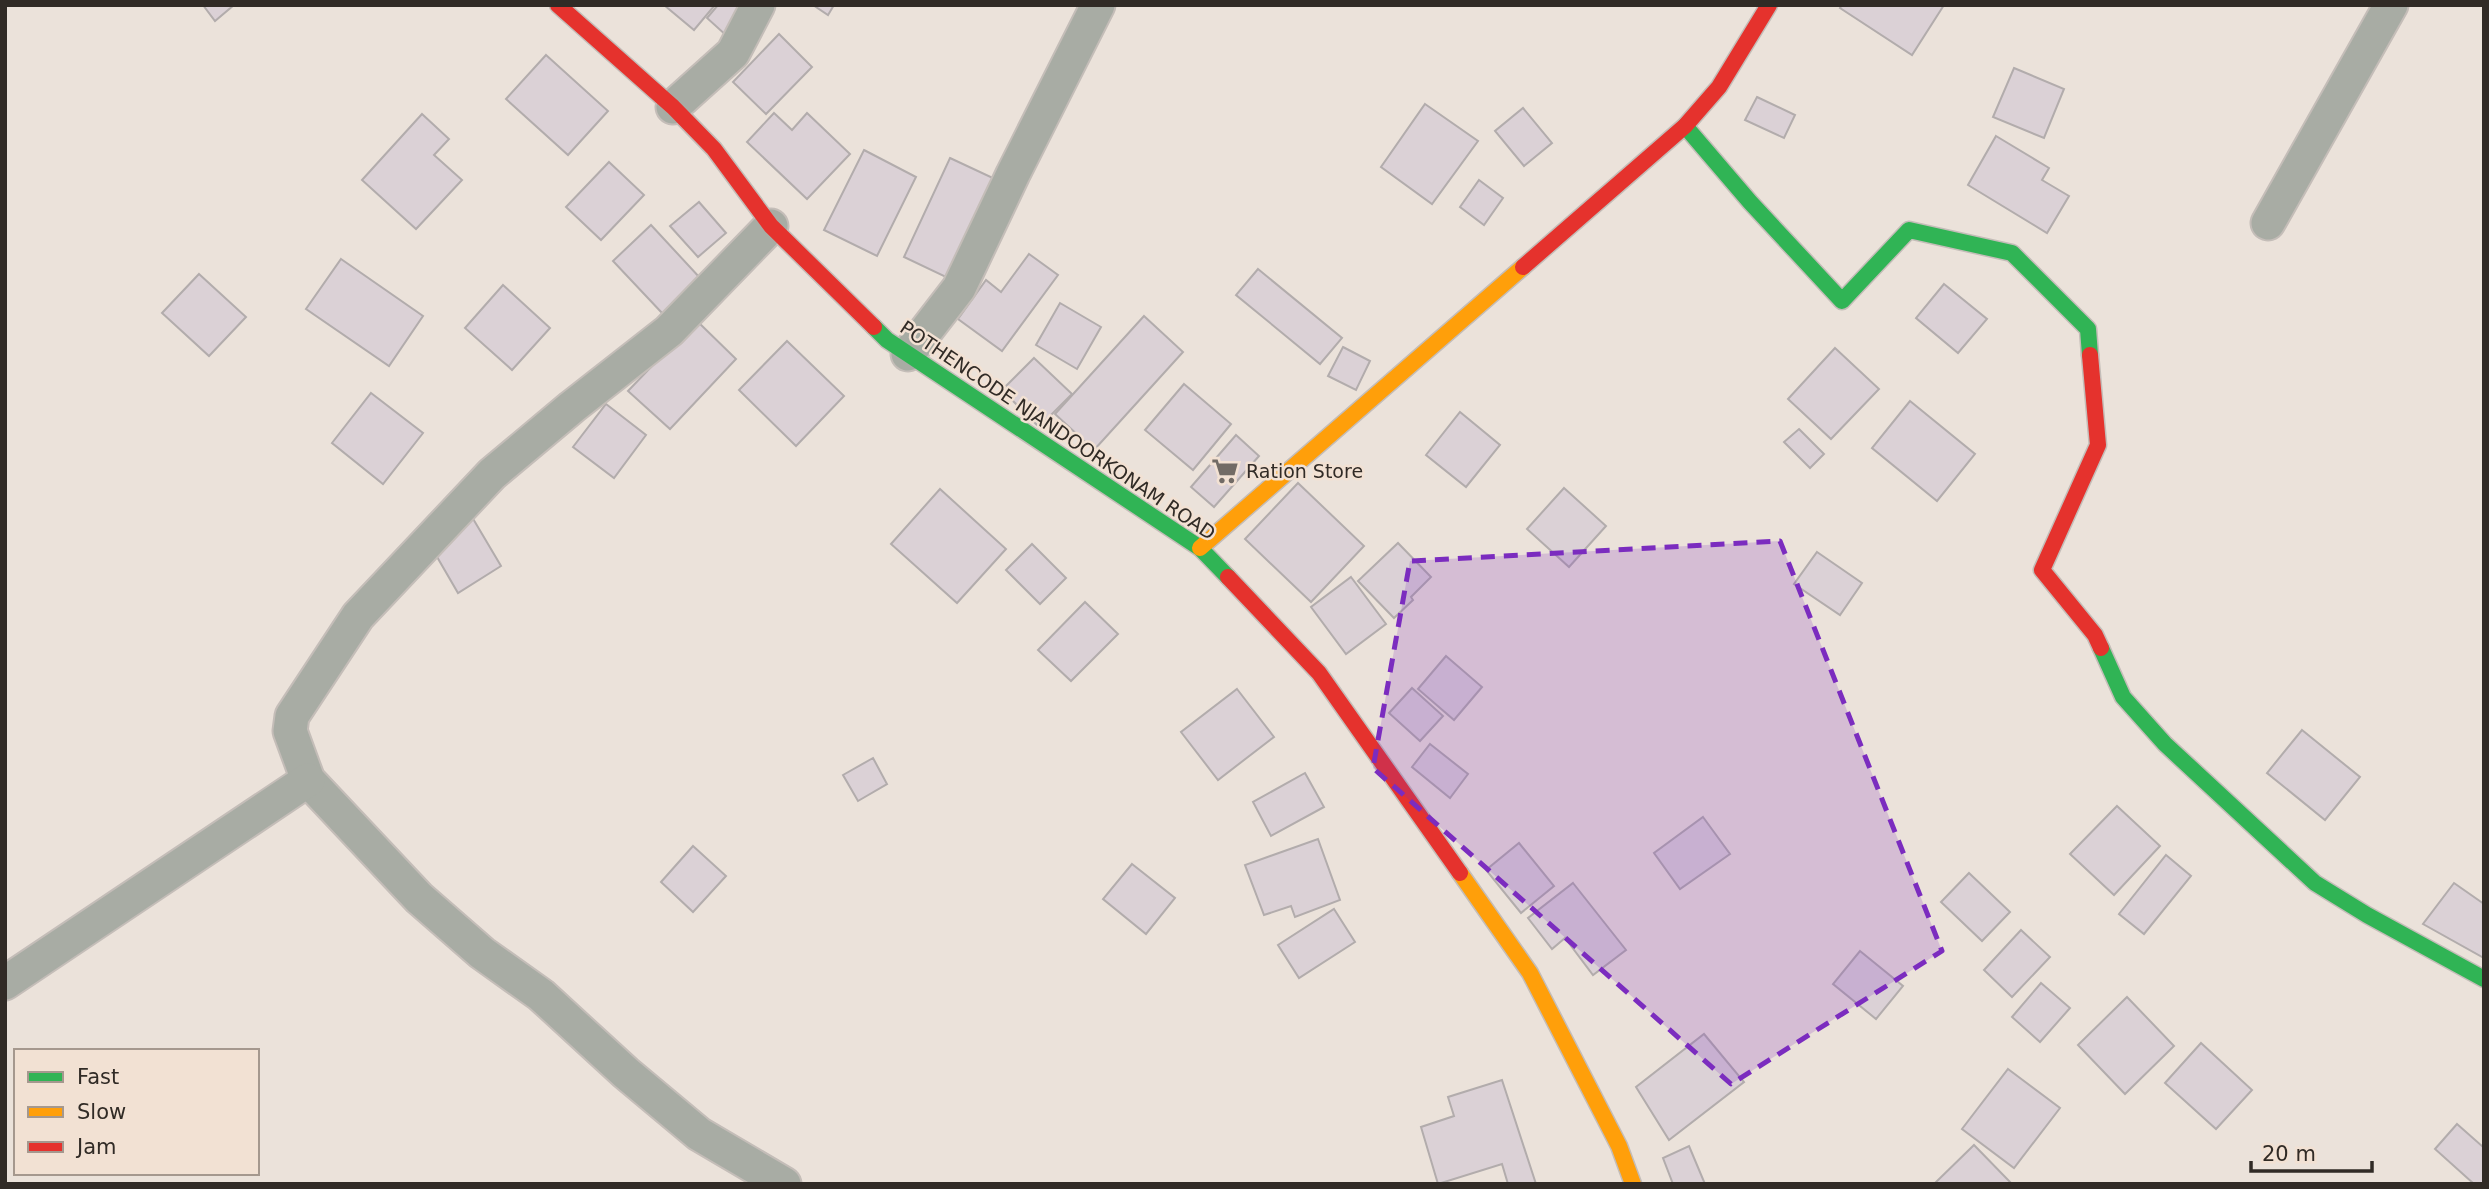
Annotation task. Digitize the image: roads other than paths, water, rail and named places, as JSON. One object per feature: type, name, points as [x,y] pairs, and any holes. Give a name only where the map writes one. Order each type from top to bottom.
[{"type":"street","name":"POTHENCODE NJANDOORKONAM ROAD","points":[[558,5],[673,107],[714,149],[771,226],[887,340],[1200,548],[1319,673],[1530,973],[1619,1146],[1633,1184]]},
{"type":"street","points":[[673,107],[733,53],[758,5]]},
{"type":"street","points":[[908,354],[959,288],[1098,5]]},
{"type":"street","points":[[1200,548],[1685,126],[1719,87],[1769,5]]},
{"type":"street","points":[[2268,223],[2391,5]]},
{"type":"street","points":[[1685,126],[1750,202],[1842,301],[1909,230],[2012,253],[2088,329],[2098,446],[2042,570],[2095,635],[2123,696],[2165,744],[2216,793],[2315,883],[2367,915],[2484,979]]},
{"type":"street","points":[[771,226],[668,331],[492,474],[358,616],[292,716],[289,731],[308,780],[419,898],[482,953],[541,995],[626,1073],[699,1134],[784,1184]]},
{"type":"street","points":[[5,983],[308,780]]},
{"type":"place","name":"Ration Store","points":[[1225,471]]}]
